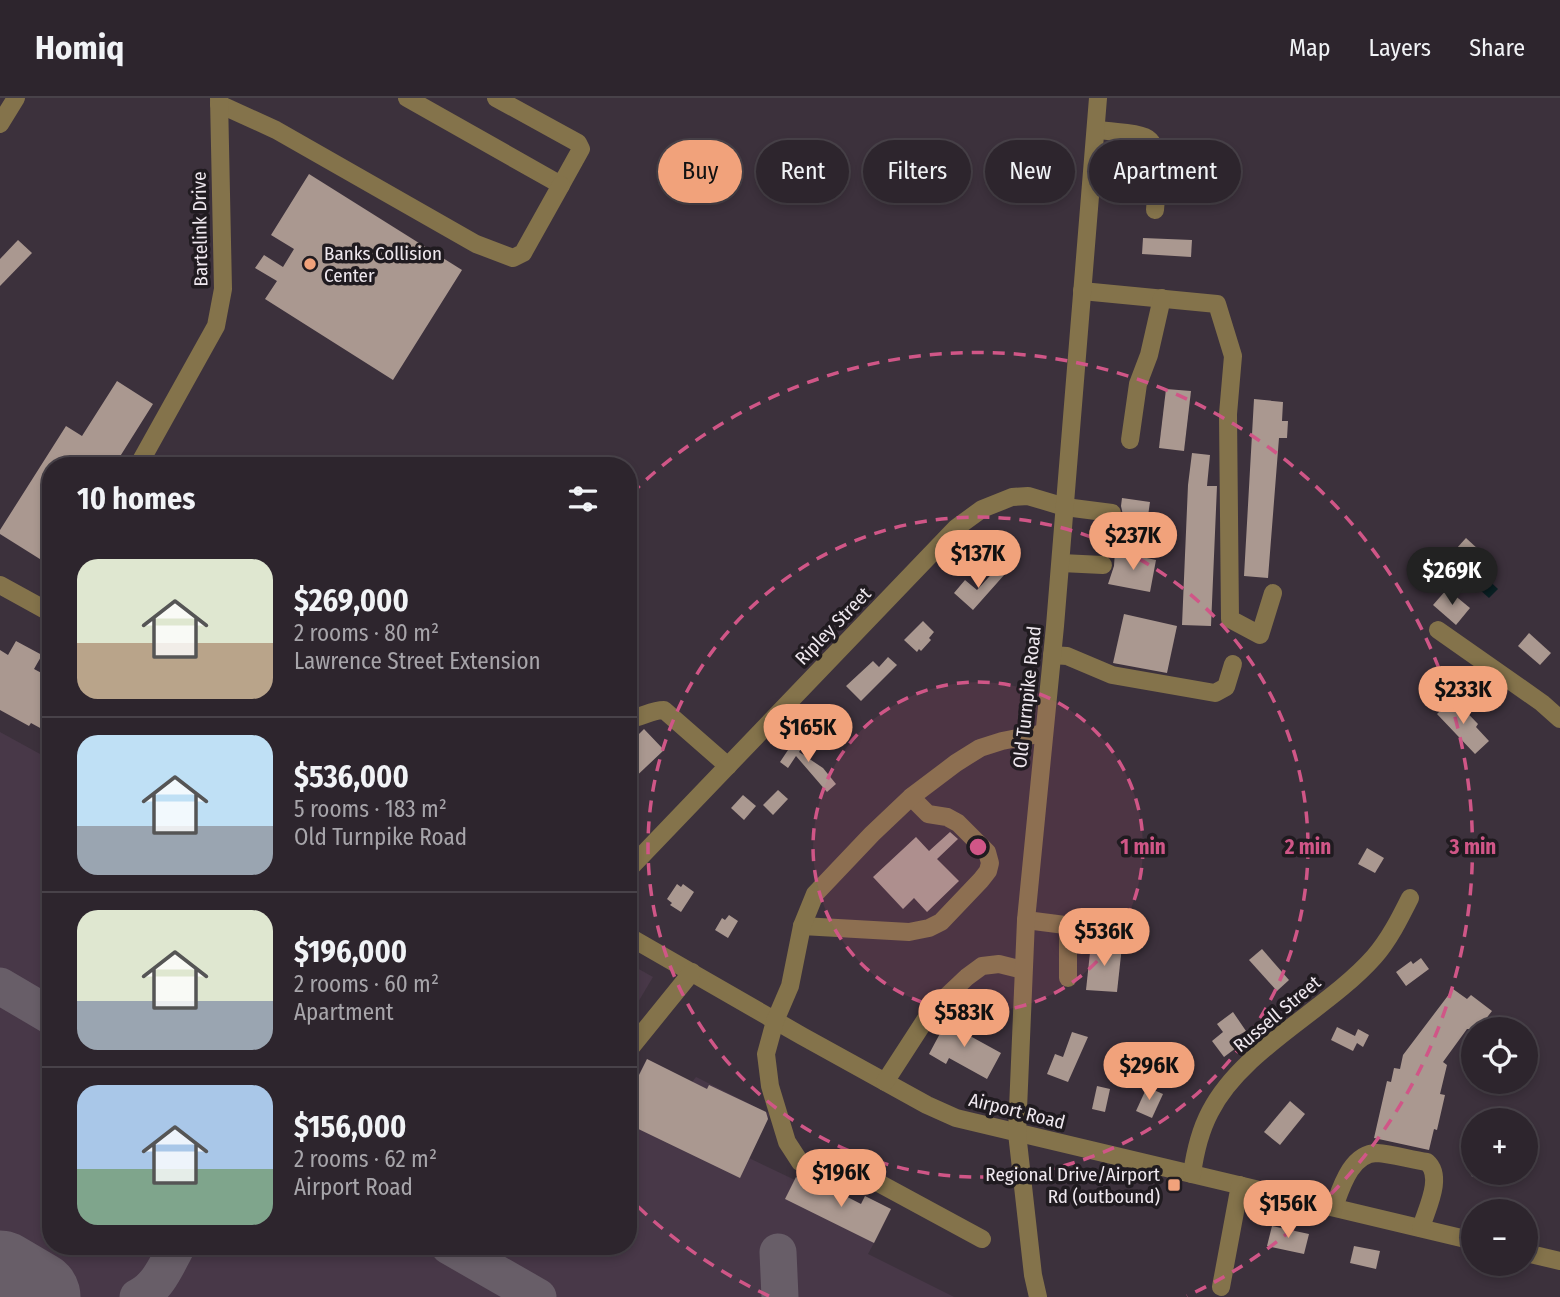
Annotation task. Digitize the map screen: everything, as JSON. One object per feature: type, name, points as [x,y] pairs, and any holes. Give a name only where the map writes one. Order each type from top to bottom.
[{"type":"street","points":[[0,124],[16,98]]},
{"type":"street","points":[[407,98],[561,184]]},
{"type":"street","points":[[219,101],[276,130],[476,244],[513,258],[523,253],[581,149],[578,143],[496,98]]},
{"type":"street","name":"Old Turnpike Road","points":[[1038,1297],[1033,1275],[1017,1133],[1023,970],[1065,507],[1098,98]]},
{"type":"street","name":"Bartelink Drive","points":[[143,457],[216,326],[223,289],[219,101]]},
{"type":"street","points":[[1096,129],[1144,136],[1153,143],[1157,154],[1155,210]]},
{"type":"street","points":[[1082,291],[1217,304],[1233,356],[1228,414],[1230,619],[1260,635],[1273,593]]},
{"type":"street","points":[[1130,440],[1138,384],[1149,355],[1162,298]]},
{"type":"street","name":"Ripley Street","points":[[637,861],[956,528],[982,509],[1012,497],[1028,496],[1065,507],[1112,513]]},
{"type":"street","points":[[1060,563],[1103,565]]},
{"type":"street","points":[[0,586],[42,608]]},
{"type":"street","points":[[1438,630],[1542,703],[1560,719]]},
{"type":"street","points":[[1052,655],[1067,656],[1112,675],[1215,693],[1226,687],[1233,664]]},
{"type":"street","points":[[637,719],[655,710],[664,710],[728,766]]},
{"type":"street","points":[[982,1239],[875,1181],[818,1174],[800,1162],[787,1142],[770,1086],[765,1054],[790,986],[802,926],[815,894],[911,797],[980,748],[1044,733]]},
{"type":"street","points":[[802,926],[909,932],[929,928],[941,922],[981,880],[990,863],[987,852],[958,823],[947,817],[928,814],[911,797]]},
{"type":"street","name":"Russell Street","points":[[1192,1174],[1195,1151],[1205,1123],[1230,1083],[1252,1061],[1376,956],[1410,898]]},
{"type":"street","points":[[1026,920],[1132,928]]},
{"type":"street","points":[[1068,925],[1068,978]]},
{"type":"street","name":"Airport Road","points":[[637,941],[775,1021],[927,1105],[956,1118],[1461,1238]]},
{"type":"street","points":[[885,1082],[931,1011],[967,977],[982,966],[999,964],[1023,970]]},
{"type":"street","points":[[637,1040],[692,972]]},
{"type":"street","points":[[1334,1207],[1347,1174],[1367,1155],[1378,1153],[1427,1162],[1432,1167],[1434,1178],[1421,1228]]},
{"type":"street","points":[[1221,1287],[1240,1185]]},
{"type":"street","points":[[1538,1256],[1560,1261]]},
{"type":"shaded area","points":[[1479,571],[1498,589],[1489,598],[1470,581]]},
{"type":"shaded area","points":[[0,732],[42,755],[42,1255],[637,1255],[637,1078],[647,1059],[692,1082],[696,1077],[770,1114],[749,1158],[795,1180],[786,1199],[874,1243],[868,1254],[954,1297],[0,1297]]},
{"type":"shaded area","points":[[637,968],[653,977],[637,1004]]},
{"type":"building","points":[[309,174],[462,270],[393,380],[265,299],[277,281],[255,268],[264,255],[283,267],[294,249],[271,235]]},
{"type":"building","points":[[1143,238],[1192,240],[1191,257],[1142,254]]},
{"type":"building","points":[[18,240],[32,253],[0,286],[0,259]]},
{"type":"building","points":[[117,381],[153,404],[120,457],[46,457],[66,426],[82,436]]},
{"type":"building","points":[[1166,389],[1191,391],[1184,451],[1159,448]]},
{"type":"building","points":[[1254,399],[1283,402],[1282,421],[1288,421],[1287,438],[1279,438],[1268,578],[1244,576]]},
{"type":"building","points":[[1192,453],[1210,455],[1207,486],[1217,486],[1211,626],[1182,625],[1188,485]]},
{"type":"building","points":[[42,464],[42,560],[0,534]]},
{"type":"building","points":[[1122,498],[1150,502],[1147,523],[1139,522],[1138,532],[1117,528],[1123,515]]},
{"type":"building","points":[[1466,538],[1479,550],[1440,593],[1427,581]]},
{"type":"building","points":[[1115,551],[1156,560],[1150,592],[1108,584],[1114,566]]},
{"type":"building","points":[[998,567],[1005,574],[973,610],[954,593],[965,580],[977,590]]},
{"type":"building","points":[[1447,589],[1470,608],[1456,625],[1433,605]]},
{"type":"building","points":[[1124,614],[1177,626],[1167,673],[1113,663]]},
{"type":"building","points":[[923,621],[934,632],[929,638],[931,640],[917,652],[904,640]]},
{"type":"building","points":[[1529,633],[1551,653],[1540,665],[1518,646]]},
{"type":"building","points":[[16,641],[42,655],[34,669],[42,673],[42,729],[31,723],[29,726],[0,710],[0,650],[8,655]]},
{"type":"building","points":[[888,657],[897,665],[861,701],[846,686],[873,661],[879,667]]},
{"type":"building","points":[[1453,698],[1478,724],[1476,727],[1489,741],[1475,754],[1437,714]]},
{"type":"building","points":[[826,717],[838,726],[824,744],[812,735]]},
{"type":"building","points":[[644,729],[664,750],[637,776],[637,736]]},
{"type":"building","points":[[798,735],[806,741],[799,752],[823,768],[836,784],[827,792],[796,756],[788,768],[780,762]]},
{"type":"building","points":[[778,790],[788,799],[773,815],[763,805]]},
{"type":"building","points":[[743,795],[756,806],[744,820],[731,808]]},
{"type":"building","points":[[950,832],[958,839],[937,859],[959,881],[927,912],[914,898],[903,909],[873,877],[916,837],[929,851]]},
{"type":"building","points":[[1367,848],[1384,858],[1375,873],[1358,864]]},
{"type":"building","points":[[677,884],[681,887],[683,884],[694,892],[681,912],[670,905],[672,903],[667,899]]},
{"type":"building","points":[[729,915],[738,921],[728,938],[715,930],[722,918],[725,920]]},
{"type":"building","points":[[1091,943],[1122,946],[1117,992],[1086,990]]},
{"type":"building","points":[[1262,949],[1289,980],[1277,991],[1249,960]]},
{"type":"building","points":[[1421,958],[1429,969],[1406,986],[1396,972],[1411,961],[1413,964]]},
{"type":"building","points":[[1453,989],[1467,999],[1471,995],[1492,1011],[1487,1017],[1461,1017],[1461,1037],[1443,1062],[1447,1065],[1440,1094],[1445,1095],[1429,1150],[1374,1138],[1387,1081],[1391,1082],[1394,1068],[1400,1069],[1403,1055]]},
{"type":"building","points":[[1233,1012],[1246,1031],[1239,1035],[1244,1042],[1224,1057],[1212,1041],[1223,1032],[1217,1024]]},
{"type":"building","points":[[951,1013],[966,1021],[961,1031],[1001,1053],[987,1079],[949,1058],[946,1064],[929,1054]]},
{"type":"building","points":[[1337,1027],[1355,1036],[1358,1029],[1369,1035],[1363,1047],[1357,1043],[1353,1051],[1331,1040]]},
{"type":"building","points":[[1072,1032],[1088,1037],[1068,1082],[1047,1074],[1055,1054],[1063,1057]]},
{"type":"building","points":[[647,1059],[707,1089],[709,1085],[766,1112],[768,1119],[740,1178],[637,1128],[637,1079]]},
{"type":"building","points":[[1119,1060],[1135,1062],[1132,1079],[1116,1076]]},
{"type":"building","points":[[1097,1086],[1110,1089],[1105,1112],[1092,1109]]},
{"type":"building","points":[[1147,1087],[1163,1094],[1152,1118],[1136,1111]]},
{"type":"building","points":[[1290,1101],[1305,1114],[1280,1145],[1264,1132]]},
{"type":"building","points":[[796,1177],[827,1192],[830,1188],[861,1204],[865,1196],[891,1209],[874,1243],[785,1199]]},
{"type":"building","points":[[1272,1226],[1309,1234],[1304,1254],[1267,1246]]},
{"type":"building","points":[[1354,1246],[1380,1251],[1376,1269],[1350,1263]]},
{"type":"taxiway","points":[[0,986],[42,1011]]},
{"type":"taxiway","points":[[778,1252],[780,1297]]},
{"type":"taxiway","points":[[138,1297],[156,1282],[172,1255]]},
{"type":"taxiway","points":[[465,1255],[538,1297]]},
{"type":"taxiway","points":[[14,1285],[49,1297]]},
{"type":"runway","points":[[0,1277],[34,1297]]},
{"type":"place","name":"Banks Collision Center","points":[[310,264]]},
{"type":"place","name":"Regional Drive/Airport Rd (outbound)","points":[[1174,1185]]}]
